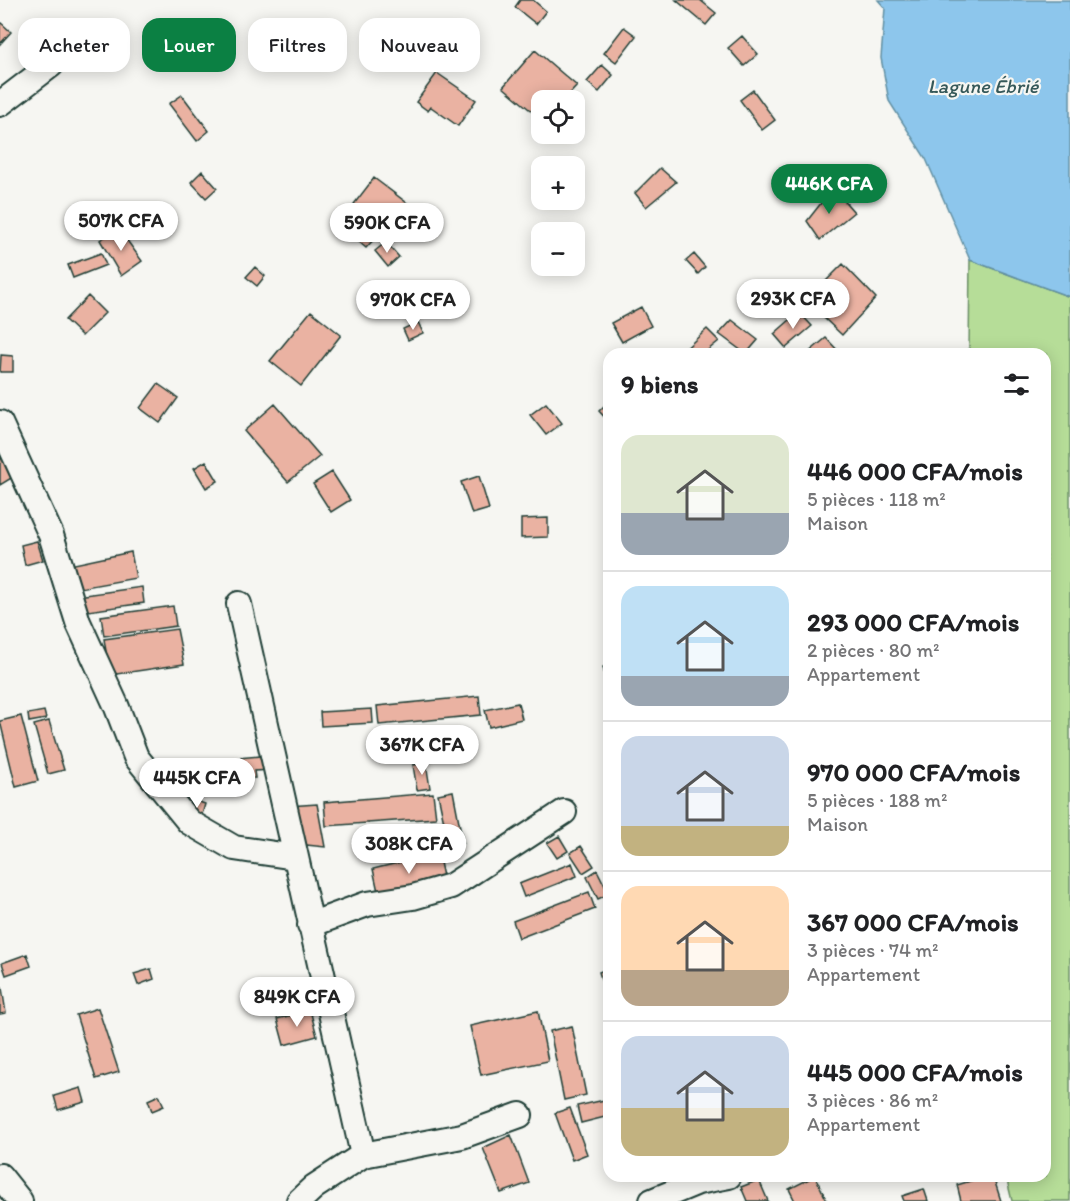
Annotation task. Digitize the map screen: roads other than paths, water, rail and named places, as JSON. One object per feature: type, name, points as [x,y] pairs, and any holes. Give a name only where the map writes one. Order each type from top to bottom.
[{"type":"street","points":[[0,104],[42,72]]},
{"type":"street","points":[[0,423],[51,535],[78,622],[116,705],[136,757],[189,822],[234,848],[295,857]]},
{"type":"street","points":[[239,604],[363,1155]]},
{"type":"street","points":[[310,925],[367,904],[413,897],[451,886],[564,812]]},
{"type":"street","points":[[299,1201],[314,1187],[363,1155],[462,1136],[520,1115]]},
{"type":"street","points":[[0,1176],[20,1201]]},
{"type":"street","points":[[652,1201],[698,1182]]},
{"type":"water","name":"Lagune Ébrié","points":[[878,0],[1070,0],[1070,297],[970,260],[926,159],[889,101],[881,58],[885,8]]}]
